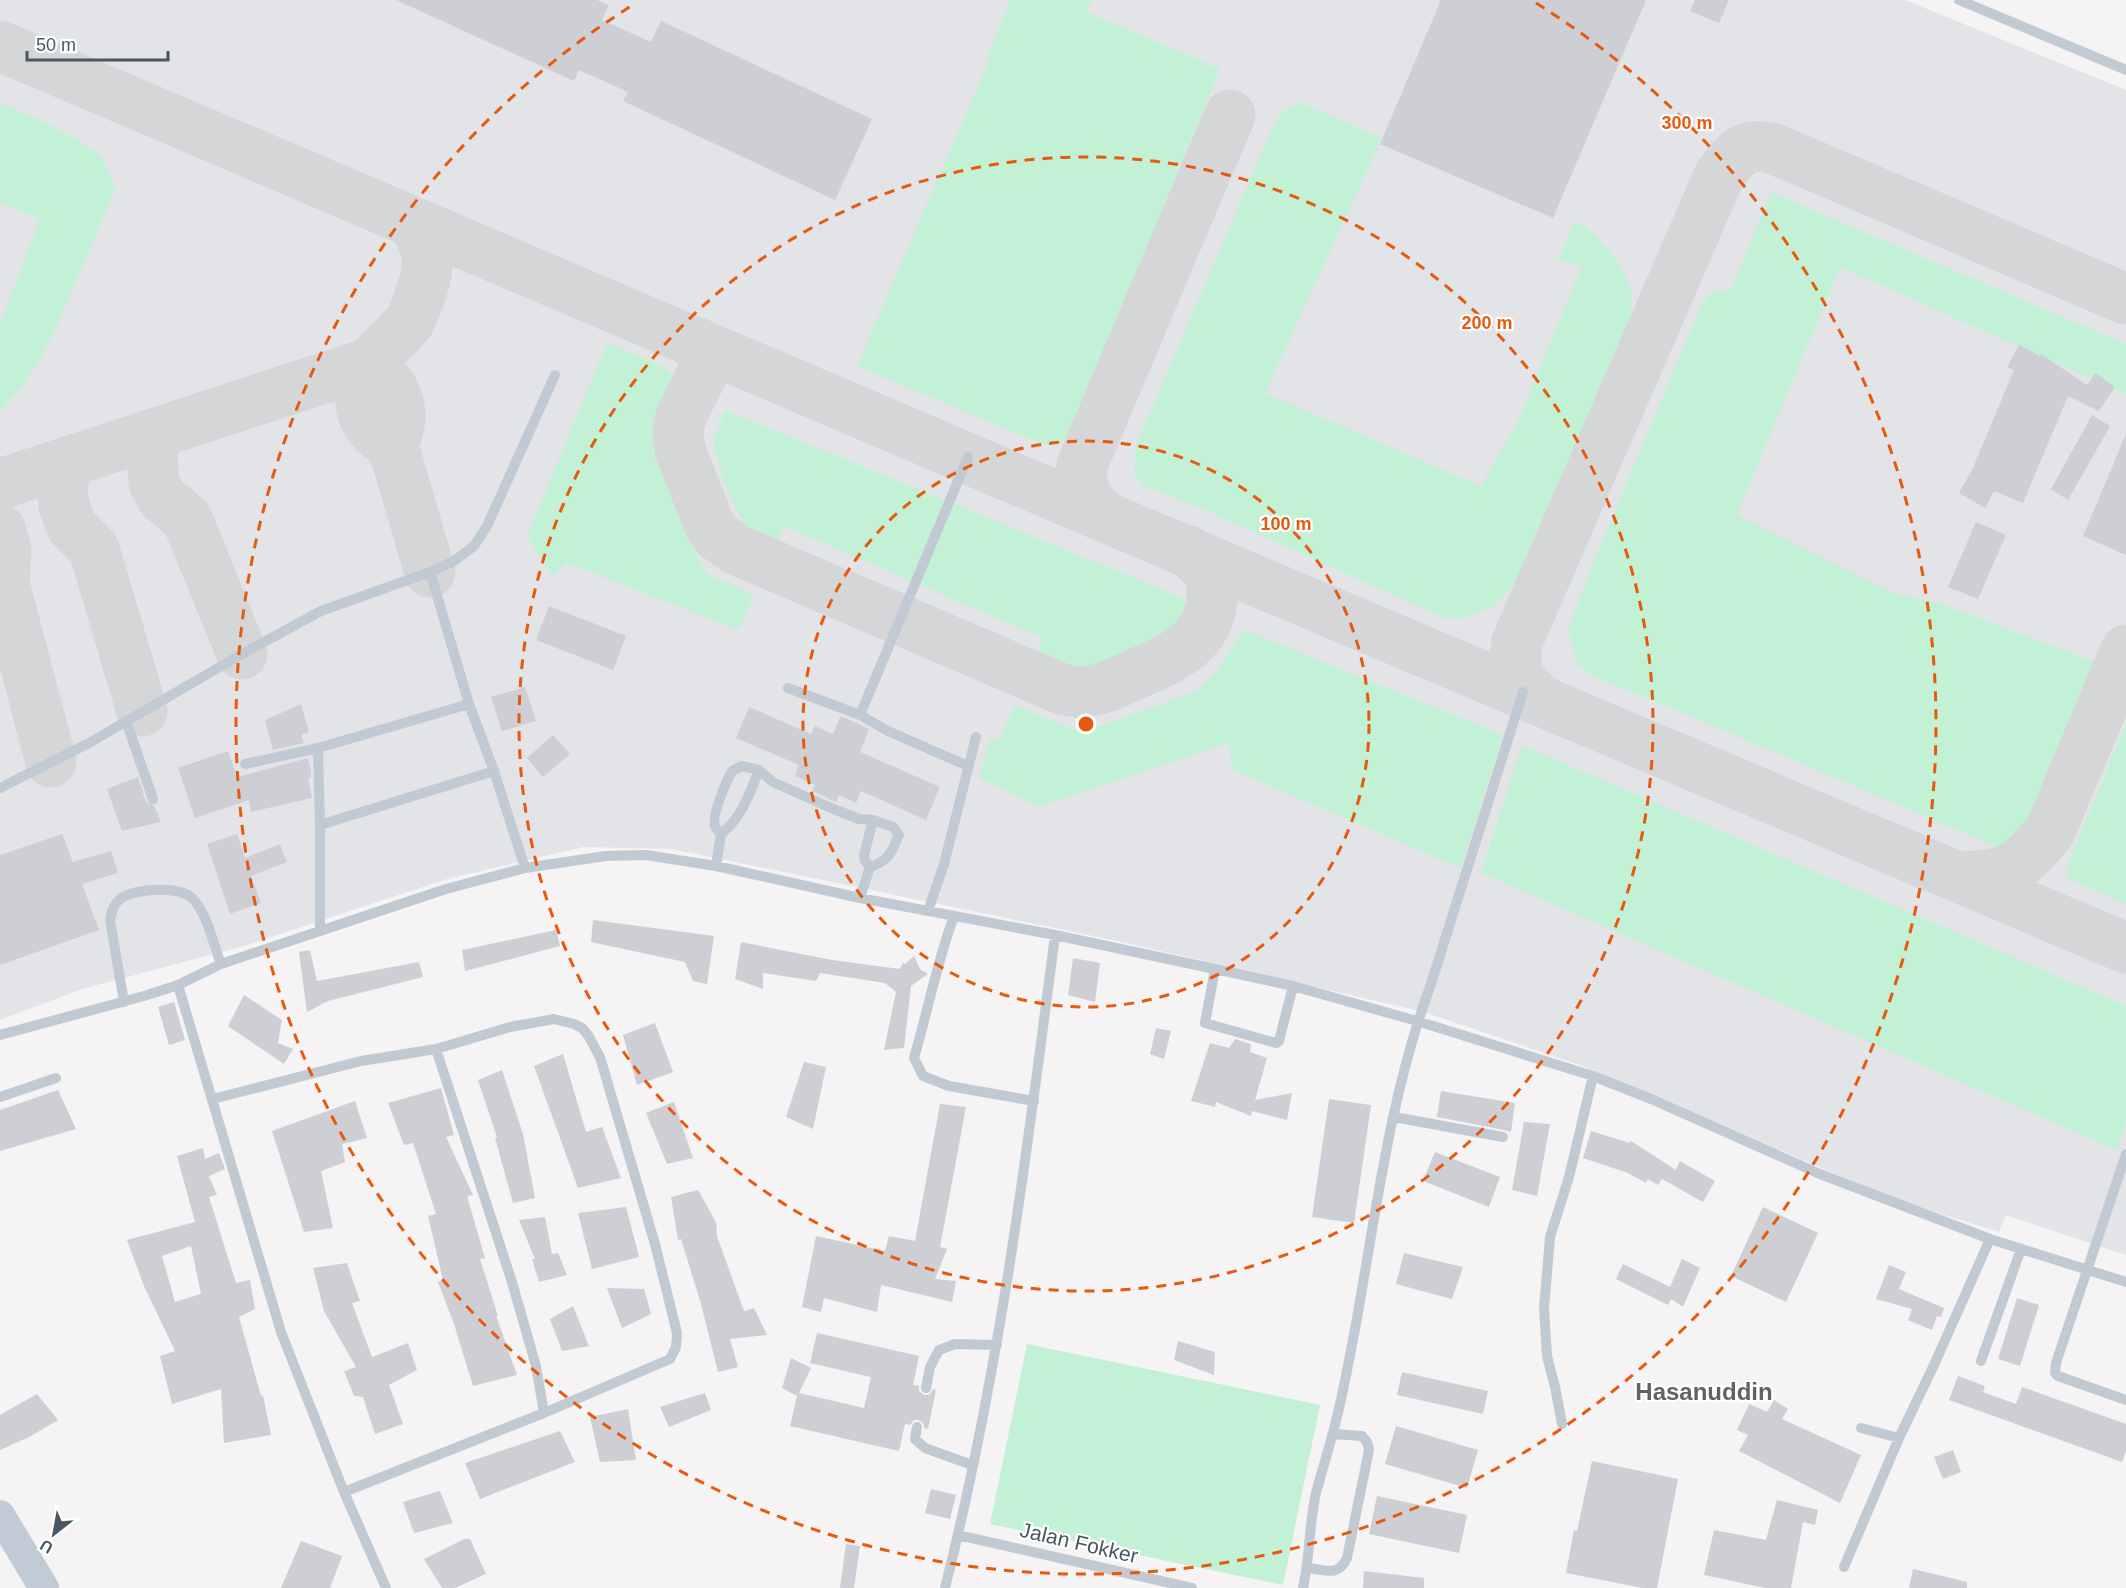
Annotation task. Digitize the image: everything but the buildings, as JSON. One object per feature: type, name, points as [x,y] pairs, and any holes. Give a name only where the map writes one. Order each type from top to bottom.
[{"type":"street","points":[[0,1515],[44,1588]]},
{"type":"street","points":[[0,1556],[20,1588]]},
{"type":"lane","points":[[1959,0],[2126,70]]},
{"type":"lane","points":[[0,788],[89,743],[321,611],[430,572],[454,561],[474,546],[487,526],[555,375]]},
{"type":"lane","points":[[860,715],[968,458]]},
{"type":"lane","points":[[430,572],[469,704],[494,771],[525,868]]},
{"type":"lane","points":[[788,688],[860,715],[888,731],[968,766]]},
{"type":"lane","points":[[1303,1588],[1308,1568],[1316,1495],[1333,1434],[1355,1329],[1373,1219],[1417,1021],[1430,987],[1523,692]]},
{"type":"lane","points":[[245,764],[318,747],[469,704]]},
{"type":"lane","points":[[126,721],[153,799]]},
{"type":"lane","points":[[928,911],[944,864],[976,737]]},
{"type":"lane","points":[[318,747],[320,930]]},
{"type":"lane","points":[[721,834],[714,821],[726,782],[732,771],[742,766],[759,770],[773,782],[831,808],[860,819],[873,820],[893,827],[899,835],[890,857],[870,867]]},
{"type":"lane","points":[[716,866],[721,834],[738,815],[759,770]]},
{"type":"lane","points":[[320,825],[494,771]]},
{"type":"lane","points":[[870,867],[864,855],[873,820]]},
{"type":"lane","points":[[0,1035],[178,985],[221,964],[446,889],[525,868],[606,856],[646,855],[716,866],[1215,969],[1293,986],[1417,1021],[1593,1076],[1651,1099],[1820,1174],[1990,1239],[2126,1282]]},
{"type":"lane","points":[[860,897],[870,867]]},
{"type":"lane","points":[[124,1002],[110,920],[114,907],[121,898],[136,893],[166,889],[184,892],[194,899],[205,920],[221,964]]},
{"type":"lane","points":[[954,916],[942,948],[928,1011],[914,1058],[923,1076],[949,1086],[1034,1101]]},
{"type":"lane","points":[[945,1588],[997,1346],[1034,1101],[1055,935]]},
{"type":"lane","points":[[1215,969],[1205,1023],[1276,1043],[1279,1041],[1293,986]]},
{"type":"lane","points":[[178,985],[281,1332],[344,1492],[386,1588]]},
{"type":"lane","points":[[213,1099],[361,1061],[436,1049],[510,1027],[554,1019],[574,1024],[582,1029],[588,1035],[600,1057],[655,1244],[677,1333],[676,1347],[670,1359],[544,1413],[344,1492]]},
{"type":"lane","points":[[436,1049],[515,1293],[536,1366],[544,1413]]},
{"type":"lane","points":[[1562,1424],[1547,1356],[1544,1308],[1550,1238],[1569,1177],[1593,1076]]},
{"type":"lane","points":[[0,1097],[56,1078]]},
{"type":"lane","points":[[1394,1117],[1503,1137]]},
{"type":"lane","points":[[2126,1154],[2056,1363],[2055,1372],[2058,1376],[2126,1400]]},
{"type":"lane","points":[[1844,1568],[1899,1438],[1990,1239]]},
{"type":"lane","points":[[1981,1361],[2021,1249]]},
{"type":"lane","points":[[926,1388],[930,1367],[939,1350],[955,1344],[997,1346]]},
{"type":"lane","points":[[917,1426],[915,1438],[918,1444],[972,1465]]},
{"type":"lane","points":[[1861,1428],[1899,1438]]},
{"type":"lane","points":[[1308,1568],[1334,1571],[1343,1568],[1370,1450],[1362,1436],[1333,1434]]},
{"type":"lane","name":"Jalan Fokker","points":[[958,1535],[1192,1588]]},
{"type":"shaded area","points":[[0,0],[1905,0],[2126,90],[2126,1255],[2006,1215],[1999,1232],[1897,1200],[1585,1067],[1424,1012],[1122,942],[672,849],[583,847],[447,879],[244,946],[82,989],[0,1020]]},
{"type":"green space","points":[[1011,0],[1092,0],[1087,12],[1220,69],[1072,431],[1060,444],[1042,444],[857,366],[989,60],[988,54]]},
{"type":"green space","points":[[0,103],[52,125],[100,155],[116,188],[51,340],[24,384],[0,411],[0,324],[40,219],[0,203]]},
{"type":"green space","points":[[1301,103],[1382,138],[1265,393],[1481,486],[1519,419],[1582,266],[1558,260],[1575,221],[1592,232],[1608,250],[1622,270],[1631,289],[1630,317],[1515,584],[1494,607],[1460,619],[1444,618],[1212,513],[1143,485],[1134,472],[1136,445],[1272,129],[1284,111]]},
{"type":"green space","points":[[1771,192],[2126,344],[2126,394],[1840,267],[1737,515],[1893,593],[1941,604],[2087,659],[2104,663],[2106,671],[2044,815],[2031,832],[2004,850],[1636,693],[1598,679],[1578,664],[1568,630],[1590,571],[1701,305],[1713,292],[1732,289]]},
{"type":"green space","points":[[607,343],[660,365],[675,377],[675,388],[656,438],[656,457],[693,550],[707,574],[754,595],[739,630],[567,563],[552,575],[533,548],[528,534]]},
{"type":"green space","points":[[725,410],[1185,599],[1187,614],[1175,630],[1139,654],[1092,677],[1038,651],[1043,638],[784,526],[777,543],[746,528],[723,481],[713,443]]},
{"type":"green space","points":[[1244,630],[1503,735],[1461,868],[1233,770],[1228,743],[1039,807],[979,778],[990,738],[999,741],[1015,705],[1072,729],[1091,729],[1197,691],[1217,671]]},
{"type":"green space","points":[[2126,724],[2126,904],[2068,878],[2067,866]]},
{"type":"green space","points":[[1524,746],[2126,1006],[2126,1121],[2117,1150],[1481,873],[1519,754]]},
{"type":"green space","points":[[1027,1344],[1320,1405],[1283,1585],[990,1524]]},
{"type":"taxiway","points":[[0,46],[1105,517],[2126,948]]},
{"type":"taxiway","points":[[1105,517],[1093,506],[1083,488],[1082,465],[1230,115]]},
{"type":"taxiway","points":[[1541,700],[1527,687],[1519,675],[1516,661],[1517,642],[1719,176],[1741,151],[1753,147],[1772,148],[2126,299]]},
{"type":"taxiway","points":[[393,446],[400,421],[398,400],[388,381],[370,363],[409,322],[425,279],[426,251],[412,222]]},
{"type":"taxiway","points":[[698,343],[706,358],[704,370],[682,414],[678,431],[680,450],[709,524],[717,536],[737,550],[1064,690],[1084,692],[1111,685],[1162,662],[1193,641],[1207,621],[1213,588],[1208,573],[1189,551]]},
{"type":"taxiway","points":[[0,484],[370,363],[362,388],[362,410],[372,429],[393,446],[430,572]]},
{"type":"taxiway","points":[[157,433],[152,456],[154,483],[162,498],[187,519],[242,654]]},
{"type":"taxiway","points":[[67,462],[62,488],[64,506],[72,527],[94,549],[142,711]]},
{"type":"taxiway","points":[[0,529],[6,551],[4,583]]},
{"type":"taxiway","points":[[0,579],[4,583],[51,762]]},
{"type":"taxiway","points":[[1960,877],[2002,872],[2011,868],[2029,854],[2050,831],[2126,650]]},
{"type":"district","name":"Hasanuddin","points":[[1704,1392]]}]
